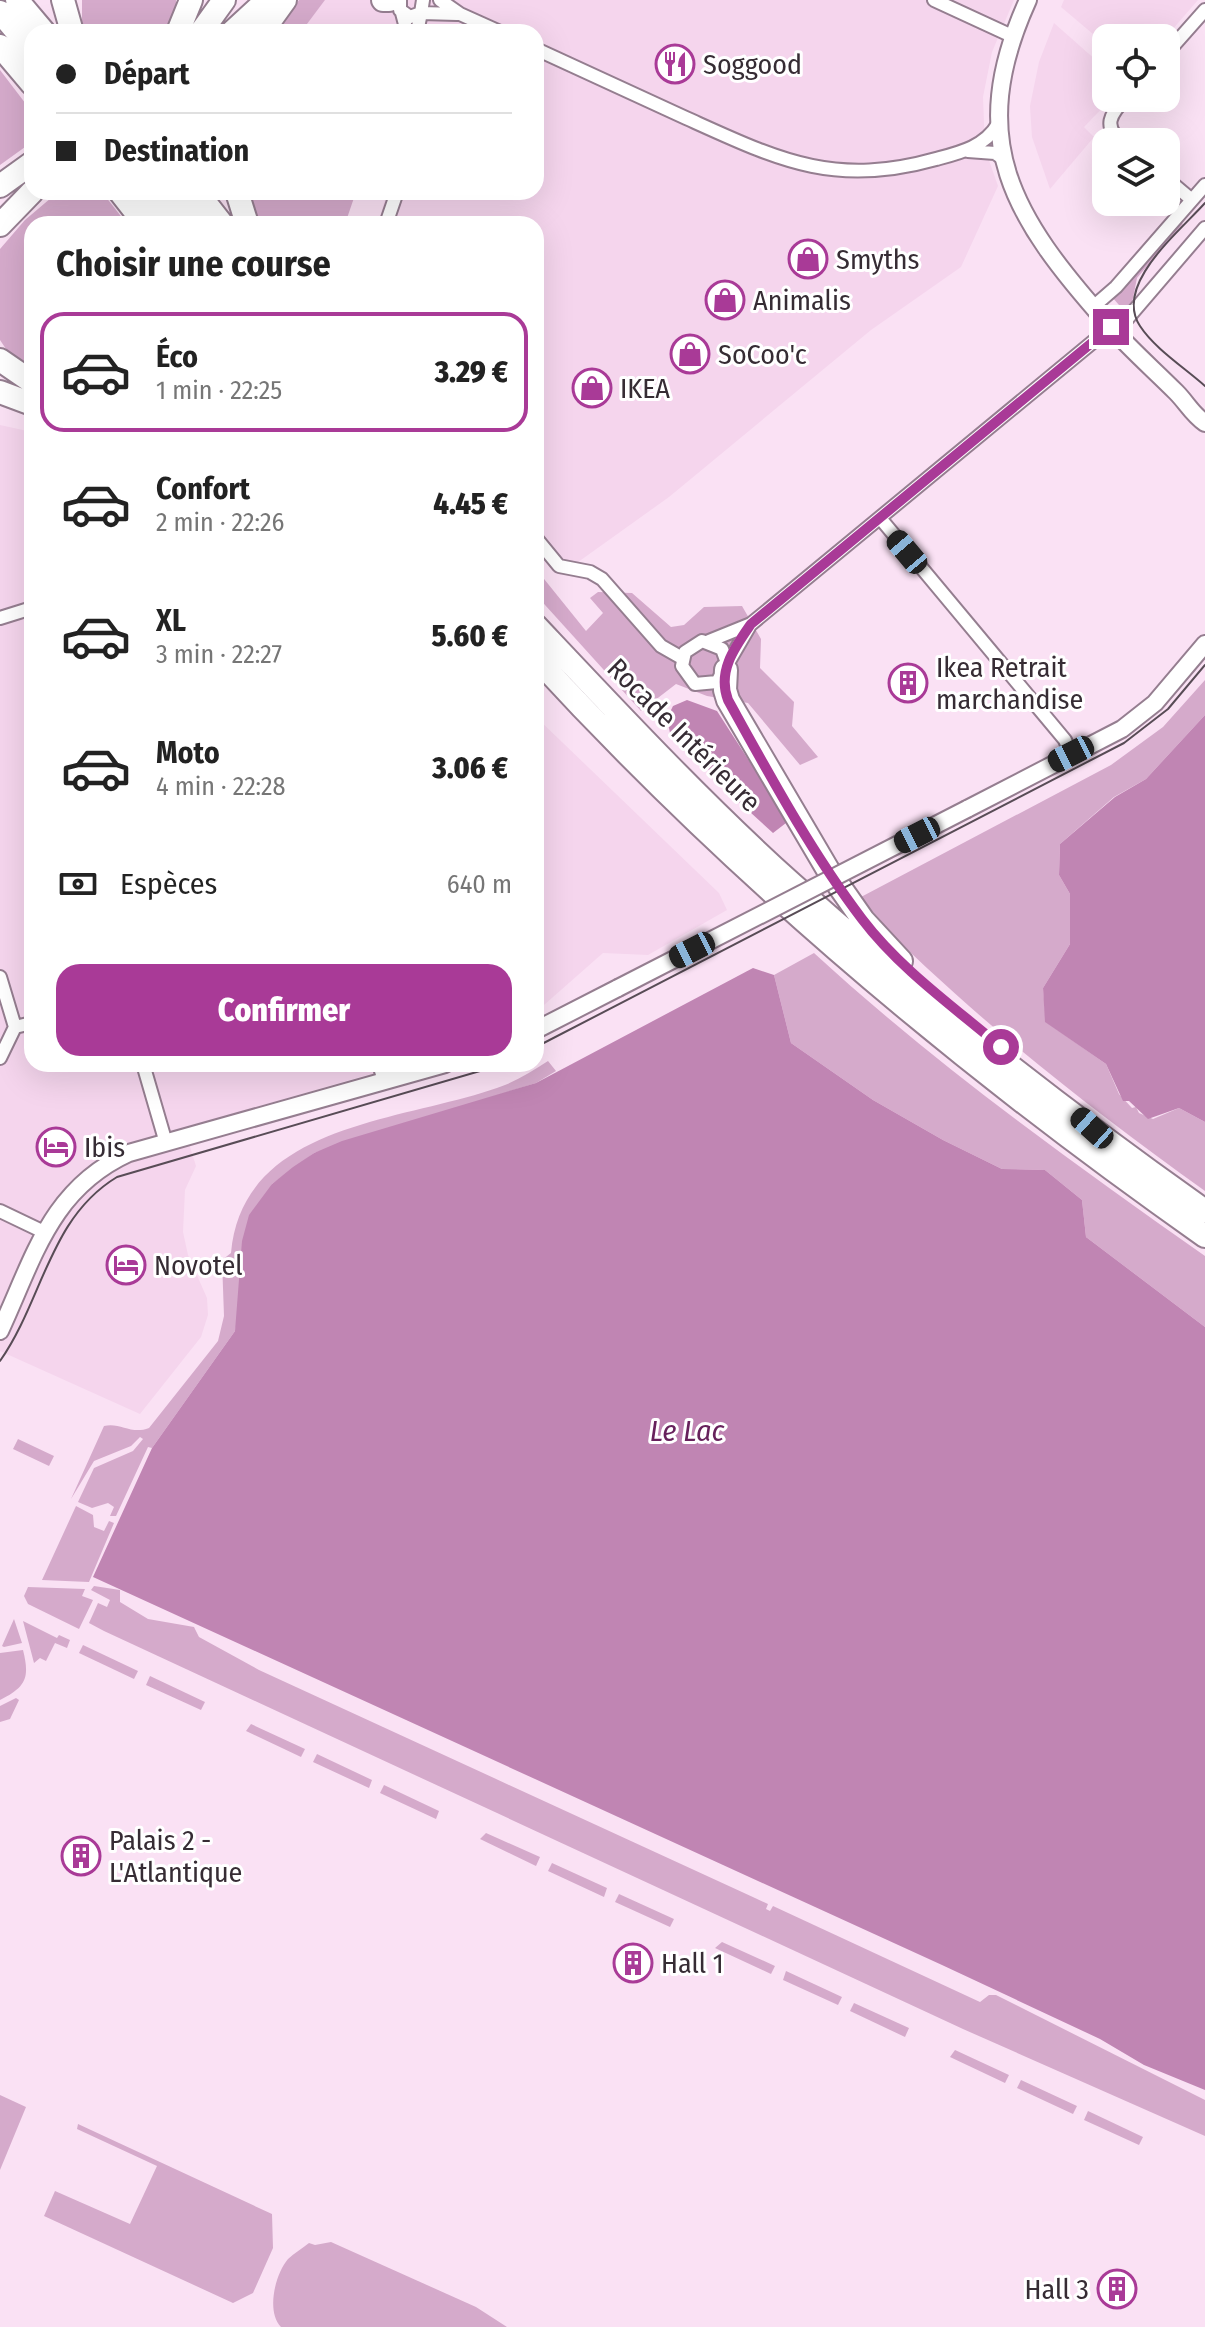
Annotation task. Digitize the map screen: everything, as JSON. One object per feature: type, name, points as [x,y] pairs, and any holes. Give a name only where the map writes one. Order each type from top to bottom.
[{"type":"highway","points":[[17,0],[37,24]]},
{"type":"highway","points":[[63,0],[70,24]]},
{"type":"highway","points":[[181,24],[191,0]]},
{"type":"highway","points":[[197,24],[214,0]]},
{"type":"highway","points":[[207,24],[224,0]]},
{"type":"highway","points":[[241,24],[267,0]]},
{"type":"highway","points":[[268,24],[285,0]]},
{"type":"highway","points":[[0,12],[24,40]]},
{"type":"highway","points":[[0,46],[24,74]]},
{"type":"highway","points":[[0,186],[24,169]]},
{"type":"highway","points":[[0,205],[24,188]]},
{"type":"highway","points":[[0,225],[24,200]]},
{"type":"highway","points":[[126,200],[139,216]]},
{"type":"highway","points":[[153,200],[166,216]]},
{"type":"highway","points":[[180,200],[192,216]]},
{"type":"highway","points":[[203,200],[216,216]]},
{"type":"highway","points":[[0,360],[24,376]]},
{"type":"highway","points":[[0,392],[24,401]]},
{"type":"highway","name":"Rocade Intérieure","points":[[544,634],[644,740],[791,883],[925,999],[1205,1211]]},
{"type":"highway","points":[[544,666],[691,818],[871,981],[1023,1103],[1205,1236]]},
{"type":"highway","points":[[726,666],[725,690],[732,707],[828,870],[863,920],[911,971],[1092,1128]]},
{"type":"street","points":[[440,0],[482,24]]},
{"type":"street","points":[[934,0],[1012,36]]},
{"type":"street","points":[[1028,0],[1012,36],[1000,77],[998,124],[1005,160],[1019,203],[1040,242],[1093,307],[1180,396],[1205,411]]},
{"type":"street","points":[[394,3],[410,17],[422,6],[460,14]]},
{"type":"street","points":[[394,3],[403,24]]},
{"type":"street","points":[[1180,38],[1205,10]]},
{"type":"street","points":[[544,53],[785,162],[876,172],[901,169],[965,151],[983,141],[998,124]]},
{"type":"street","points":[[965,151],[995,153],[1005,160]]},
{"type":"street","points":[[1093,307],[1205,185]]},
{"type":"street","points":[[1180,190],[1192,200]]},
{"type":"street","points":[[751,624],[717,682],[695,684],[684,674],[682,658],[689,647],[751,624],[1111,327],[1127,319],[1205,228]]},
{"type":"street","points":[[1180,396],[1187,408],[1205,423]]},
{"type":"street","points":[[880,518],[1065,740],[1071,754]]},
{"type":"street","points":[[544,548],[559,566],[590,572],[602,579],[661,646],[682,658]]},
{"type":"street","points":[[0,618],[24,610]]},
{"type":"street","points":[[709,641],[722,649],[726,666]]},
{"type":"street","points":[[544,1026],[967,809],[1141,715],[1205,644]]},
{"type":"street","points":[[0,977],[15,1027],[0,1058]]},
{"type":"street","points":[[15,1027],[24,1025]]},
{"type":"street","points":[[145,1072],[166,1143]]},
{"type":"street","points":[[381,1072],[384,1081]]},
{"type":"street","points":[[0,1331],[61,1203],[90,1175],[129,1153],[416,1072]]},
{"type":"street","points":[[0,1211],[46,1233]]},
{"type":"shaded area","points":[[82,0],[176,0],[176,13],[170,24],[82,24]]},
{"type":"shaded area","points":[[299,0],[325,0],[307,24],[281,24]]},
{"type":"shaded area","points":[[325,0],[1014,0],[992,52],[983,97],[985,149],[998,186],[961,267],[871,330],[669,497],[560,575],[544,556],[544,216],[380,216],[385,200],[544,200],[544,24],[307,24]]},
{"type":"shaded area","points":[[1064,0],[1198,0],[1177,24],[1092,24],[1092,33],[1061,7]]},
{"type":"shaded area","points":[[1054,23],[1092,57],[1092,112],[1098,112],[1084,127],[1092,139],[1050,189],[1032,137],[1030,106],[1039,62]]},
{"type":"shaded area","points":[[0,70],[24,102],[24,148],[0,165]]},
{"type":"shaded area","points":[[49,200],[108,200],[121,216],[30,216]]},
{"type":"shaded area","points":[[249,200],[353,200],[348,216],[254,216]]},
{"type":"shaded area","points":[[24,221],[24,361],[8,352],[0,340],[0,249]]},
{"type":"shaded area","points":[[1179,221],[1183,224],[1137,278],[1131,308],[1126,313],[1112,297]]},
{"type":"shaded area","points":[[0,425],[24,430],[24,1072],[382,1072],[184,1128],[196,1166],[185,1190],[183,1232],[188,1255],[207,1298],[208,1315],[201,1337],[140,1414],[0,1351]]},
{"type":"shaded area","points":[[544,579],[586,631],[603,613],[590,598],[598,592],[632,593],[671,627],[684,625],[704,607],[742,606],[761,639],[760,668],[794,702],[792,726],[818,757],[800,765],[748,703],[707,696],[676,684],[641,711],[544,604]]},
{"type":"shaded area","points":[[1205,680],[1205,715],[1146,779],[1114,797],[1060,844],[1059,875],[1070,894],[1070,944],[1043,988],[1046,1022],[1106,1064],[1119,1094],[1132,1108],[1136,1107],[1139,1113],[1153,1119],[1179,1108],[1205,1122],[1205,1191],[1084,1101],[997,1030],[912,954],[861,897],[1111,765],[1163,727]]},
{"type":"shaded area","points":[[544,725],[719,893],[727,910],[648,955],[603,953],[544,1005]]},
{"type":"shaded area","points":[[814,953],[956,1073],[1205,1256],[1205,1327],[1086,1237],[1082,1200],[1045,1170],[1002,1169],[943,1140],[873,1100],[791,1043],[774,975]]},
{"type":"shaded area","points":[[548,1061],[556,1071],[536,1083],[314,1153],[272,1184],[235,1331],[152,1448],[148,1447],[116,1516],[110,1516],[114,1507],[108,1503],[92,1508],[78,1502],[94,1468],[133,1451],[143,1439],[140,1437],[131,1446],[94,1461],[71,1499],[104,1426],[137,1430],[149,1428],[218,1341],[224,1316],[222,1260],[231,1253],[242,1209],[265,1176],[298,1151],[336,1133],[505,1085],[530,1072],[544,1072],[544,1063]]},
{"type":"shaded area","points":[[18,1439],[54,1456],[49,1466],[13,1449]]},
{"type":"shaded area","points":[[76,1506],[93,1515],[94,1527],[104,1531],[109,1521],[114,1523],[89,1582],[42,1580]]},
{"type":"shaded area","points":[[94,1586],[120,1590],[120,1602],[148,1619],[194,1627],[199,1637],[259,1670],[768,1904],[766,1909],[770,1911],[773,1906],[980,2002],[989,1995],[996,1995],[1205,2100],[1205,2136],[963,2029],[104,1631],[89,1623],[98,1603],[107,1607],[110,1600],[91,1590]]},
{"type":"shaded area","points":[[28,1587],[85,1589],[82,1596],[93,1600],[79,1629],[28,1604],[24,1596]]},
{"type":"shaded area","points":[[14,1619],[22,1643],[4,1647],[2,1646]]},
{"type":"shaded area","points":[[23,1621],[57,1638],[59,1635],[70,1640],[67,1648],[55,1643],[46,1661],[40,1658],[34,1663]]},
{"type":"shaded area","points":[[83,1645],[138,1671],[134,1679],[79,1653]]},
{"type":"shaded area","points":[[23,1650],[26,1668],[24,1681],[16,1691],[0,1700],[0,1653]]},
{"type":"shaded area","points":[[150,1676],[205,1702],[201,1710],[146,1685]]},
{"type":"shaded area","points":[[16,1698],[19,1700],[10,1719],[0,1722],[0,1706]]},
{"type":"shaded area","points":[[251,1724],[305,1749],[301,1757],[246,1731]]},
{"type":"shaded area","points":[[317,1754],[372,1780],[369,1788],[313,1762]]},
{"type":"shaded area","points":[[384,1785],[439,1811],[436,1819],[380,1793]]},
{"type":"shaded area","points":[[486,1833],[540,1857],[536,1866],[480,1839]]},
{"type":"shaded area","points":[[552,1863],[607,1888],[604,1897],[548,1871]]},
{"type":"shaded area","points":[[619,1894],[674,1919],[670,1927],[615,1902]]},
{"type":"shaded area","points":[[722,1942],[775,1966],[771,1974],[715,1948]]},
{"type":"shaded area","points":[[786,1971],[842,1997],[838,2005],[783,1980]]},
{"type":"shaded area","points":[[854,2003],[909,2028],[905,2037],[850,2011]]},
{"type":"shaded area","points":[[955,2050],[1009,2075],[1005,2083],[950,2057]]},
{"type":"shaded area","points":[[1021,2080],[1077,2106],[1073,2114],[1017,2088]]},
{"type":"shaded area","points":[[0,2095],[26,2107],[0,2170]]},
{"type":"shaded area","points":[[1088,2111],[1143,2137],[1139,2145],[1084,2120]]},
{"type":"shaded area","points":[[78,2124],[272,2214],[273,2248],[253,2293],[233,2303],[44,2216],[55,2191],[130,2224],[157,2166],[77,2129]]},
{"type":"shaded area","points":[[331,2242],[476,2307],[507,2327],[281,2327],[276,2320],[273,2303],[283,2266],[309,2243]]},
{"type":"water","points":[[687,700],[717,711],[784,815],[786,823],[773,833],[739,802],[726,779],[711,772],[670,733],[667,718],[673,706]]},
{"type":"water","points":[[1205,715],[1205,1122],[1179,1108],[1148,1119],[1129,1101],[1123,1101],[1106,1064],[1045,1022],[1043,988],[1070,944],[1070,894],[1059,875],[1060,844],[1115,797],[1146,779]]},
{"type":"water","name":"Le Lac","points":[[753,968],[774,975],[791,1043],[873,1100],[943,1140],[1002,1169],[1045,1170],[1082,1200],[1086,1237],[1205,1327],[1205,2090],[1144,2065],[1100,2039],[942,1965],[93,1577],[152,1448],[235,1331],[242,1241],[249,1215],[272,1184],[314,1153],[342,1141],[536,1083]]},
{"type":"tram line","points":[[1205,203],[1153,260],[1135,294],[1134,310],[1140,326],[1154,343],[1205,386]]},
{"type":"tram line","points":[[544,1043],[1124,743],[1168,709],[1205,665]]},
{"type":"tram line","points":[[0,1361],[15,1337],[61,1237],[94,1194],[117,1177],[477,1072]]},
{"type":"place","name":"Soggood","points":[[675,64]]},
{"type":"place","name":"Smyths","points":[[808,259]]},
{"type":"place","name":"Animalis","points":[[725,300]]},
{"type":"place","name":"SoCoo'c","points":[[690,354]]},
{"type":"place","name":"IKEA","points":[[592,388]]},
{"type":"place","name":"Ikea Retrait marchandise","points":[[908,683]]},
{"type":"place","name":"Ibis","points":[[56,1147]]},
{"type":"place","name":"Novotel","points":[[126,1265]]},
{"type":"place","name":"Palais 2 - L'Atlantique","points":[[81,1856]]},
{"type":"place","name":"Hall 1","points":[[633,1963]]},
{"type":"place","name":"Hall 3","points":[[1117,2289]]},
{"type":"route","points":[[1001,1047],[911,971],[863,920],[828,870],[728,700],[724,682],[727,663],[751,624],[1111,327]]}]
